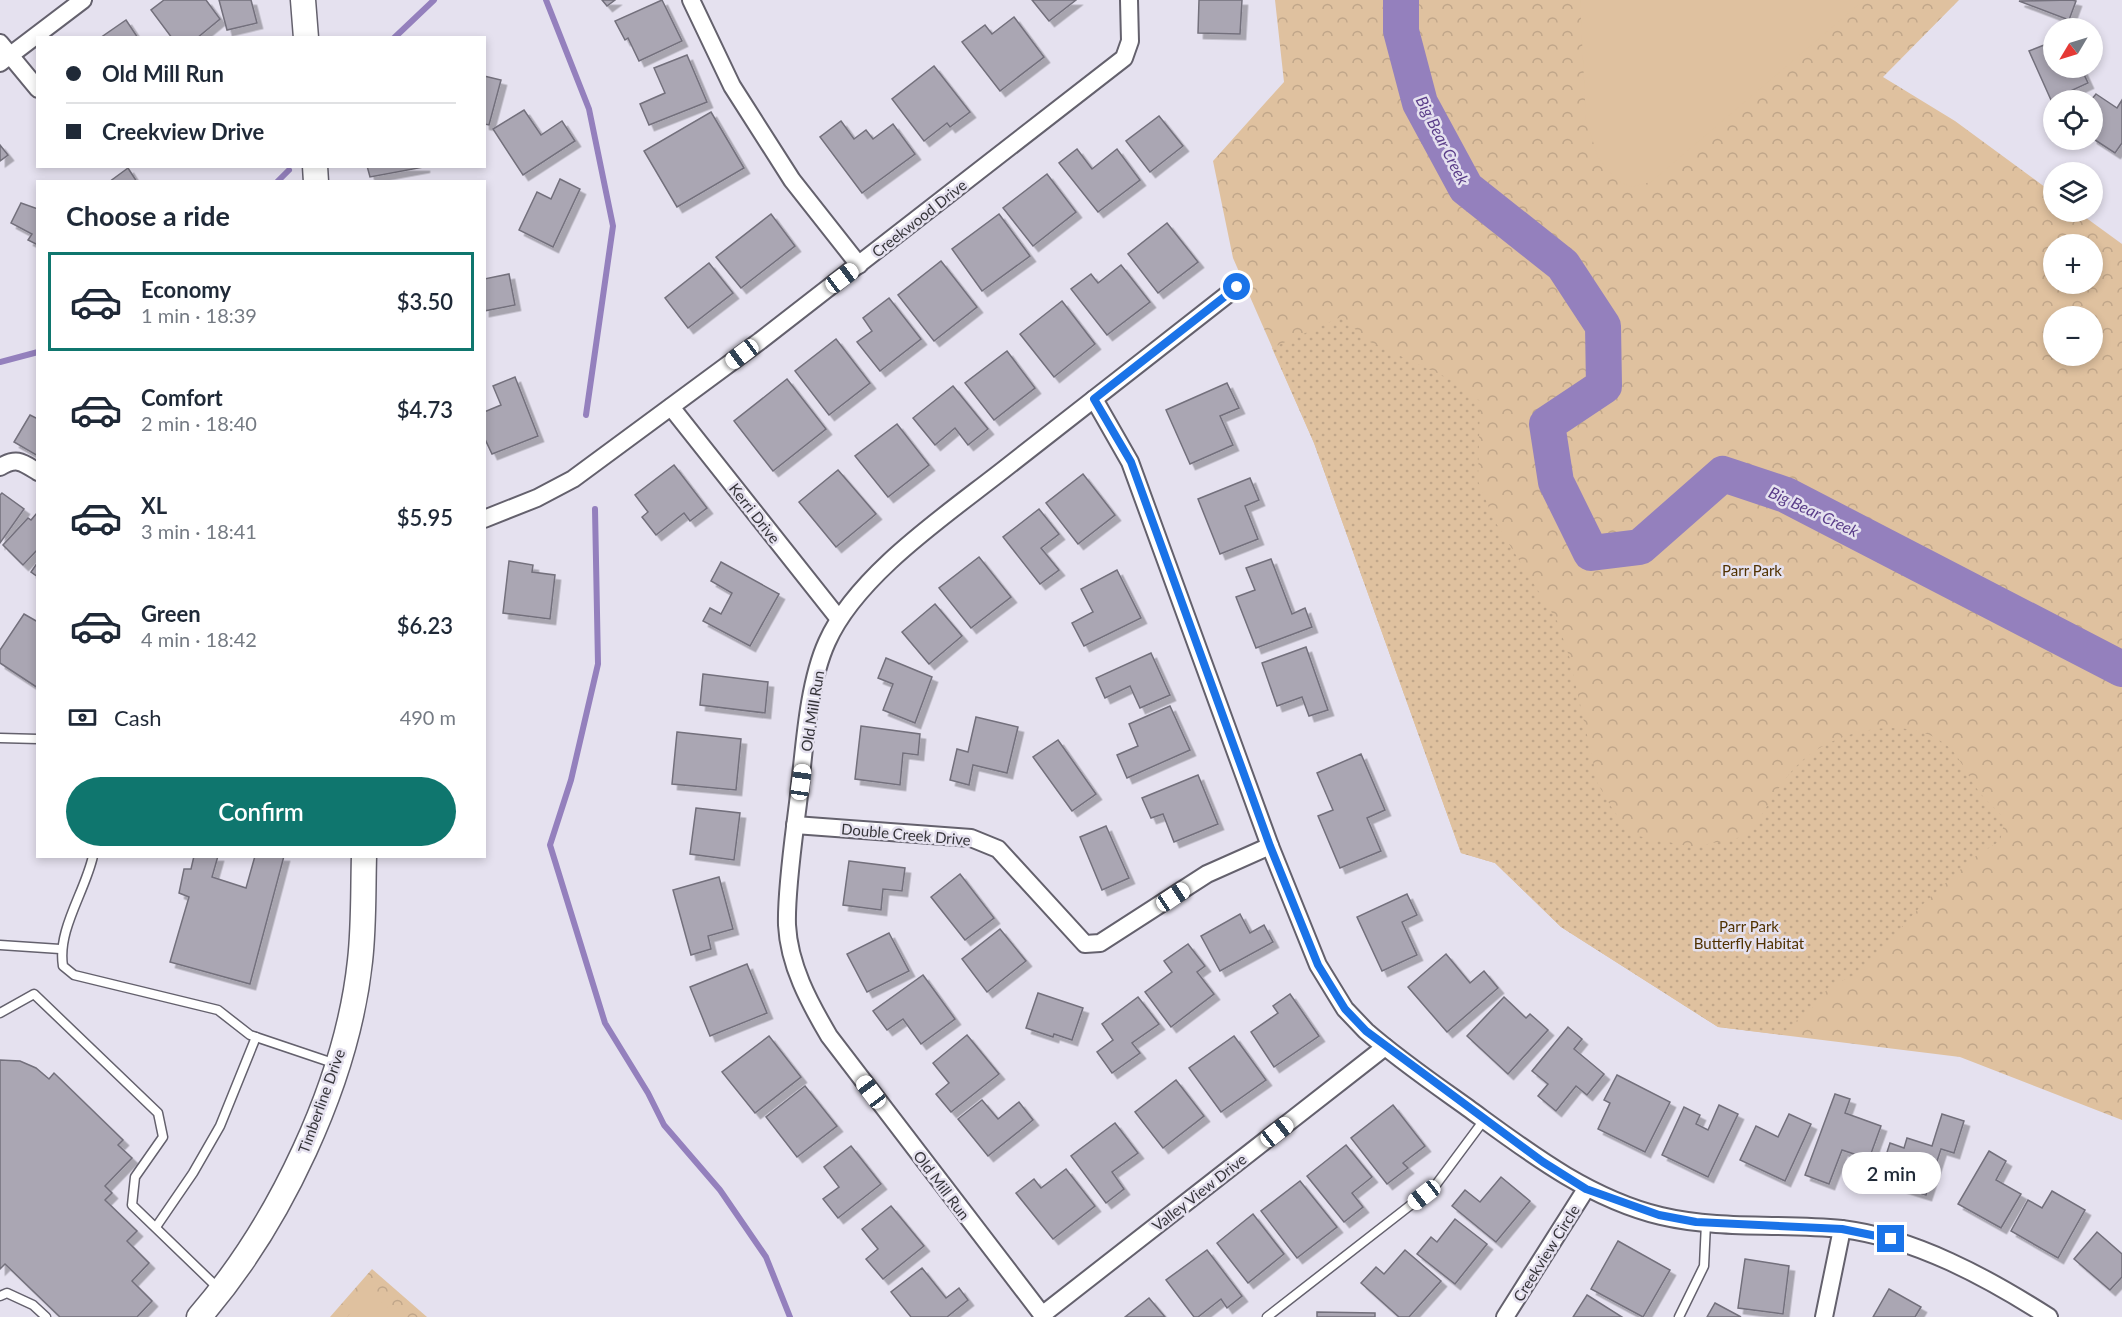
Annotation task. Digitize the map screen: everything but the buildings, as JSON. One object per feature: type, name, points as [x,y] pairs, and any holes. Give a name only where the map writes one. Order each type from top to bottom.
[{"type":"street","points":[[36,87],[3,54],[83,0]]},
{"type":"street","points":[[303,0],[306,36]]},
{"type":"street","points":[[691,0],[732,86],[792,180],[859,265]]},
{"type":"street","name":"Creekwood Drive","points":[[486,518],[537,498],[573,479],[859,265],[1124,58],[1130,41],[1129,0]]},
{"type":"street","name":"Old Mill Run","points":[[1043,1316],[829,1036],[808,1000],[795,965],[787,926],[795,825],[815,674],[826,642],[860,590],[925,532],[1237,287]]},
{"type":"street","points":[[1094,399],[1131,462],[1270,846],[1318,965],[1345,1009],[1385,1047],[1543,1162],[1586,1189],[1659,1215],[1706,1223],[1842,1229],[1891,1239],[1932,1252],[2049,1317]]},
{"type":"street","name":"Kerri Drive","points":[[671,406],[839,619]]},
{"type":"street","points":[[0,467],[11,461],[20,460],[36,471]]},
{"type":"street","name":"Double Creek Drive","points":[[795,825],[971,838],[998,849],[1085,944],[1100,943],[1207,874],[1270,846]]},
{"type":"street","name":"Timberline Drive","points":[[199,1317],[221,1292],[258,1238],[302,1153],[337,1064],[352,1012],[360,960],[364,858]]},
{"type":"street","name":"Valley View Drive","points":[[1043,1316],[1385,1047]]},
{"type":"street","name":"Creekview Circle","points":[[1505,1317],[1586,1189]]},
{"type":"street","points":[[1824,1317],[1842,1229]]},
{"type":"lane","points":[[0,738],[36,739]]},
{"type":"lane","points":[[92,858],[85,885],[60,949],[63,966],[74,975],[218,1010],[250,1035],[337,1064]]},
{"type":"lane","points":[[0,945],[60,949]]},
{"type":"lane","points":[[0,1013],[34,994],[158,1113],[163,1137],[135,1177],[132,1205],[221,1292]]},
{"type":"lane","points":[[156,1227],[193,1173],[220,1125],[256,1037]]},
{"type":"lane","points":[[1267,1317],[1435,1186],[1484,1120]]},
{"type":"lane","points":[[1679,1317],[1704,1266],[1706,1223]]},
{"type":"lane","points":[[0,1296],[7,1293],[33,1305],[46,1317]]},
{"type":"green space","name":"Parr Park","points":[[1275,0],[1959,0],[1883,77],[1955,121],[2043,186],[2043,222],[2092,222],[2122,244],[2122,1120],[1960,1057],[1718,1027],[1561,927],[1495,863],[1461,853],[1314,443],[1233,258],[1213,161],[1284,82]]},
{"type":"green space","points":[[1580,0],[1864,0],[1651,182],[1631,187],[1616,180],[1598,157],[1586,120]]},
{"type":"green space","name":"Parr Park Butterfly Habitat","points":[[1341,317],[1370,342],[1450,379],[1480,401],[1478,481],[1494,520],[1557,621],[1570,659],[1598,784],[1613,810],[1633,835],[1693,847],[1747,836],[1787,776],[1804,759],[1835,740],[1873,729],[1893,728],[1929,735],[1950,748],[1980,793],[2005,819],[2000,841],[1973,858],[1922,905],[1859,973],[1829,987],[1811,1010],[1796,1021],[1785,1035],[1718,1027],[1561,927],[1495,863],[1461,853],[1314,443],[1272,348]]},
{"type":"green space","points":[[372,1269],[427,1317],[330,1317]]},
{"type":"green space","points":[[369,1292],[394,1313],[390,1317],[347,1317]]},
{"type":"waterway","points":[[396,36],[434,0]]},
{"type":"waterway","points":[[546,0],[589,109],[613,226],[586,415]]},
{"type":"waterway","name":"Big Bear Creek","points":[[1401,0],[1401,31],[1420,103],[1466,188],[1563,265],[1603,326],[1604,386],[1547,424],[1556,482],[1591,553],[1640,547],[1723,474],[1786,495],[2122,669]]},
{"type":"waterway","points":[[279,180],[289,170]]},
{"type":"waterway","points":[[0,362],[36,353]]},
{"type":"waterway","points":[[595,509],[598,664],[571,780],[550,845],[605,1023],[648,1093],[664,1125],[720,1190],[766,1257],[790,1317]]},
{"type":"route","points":[[1237,287],[1094,399],[1131,462],[1270,846],[1318,965],[1345,1009],[1385,1047],[1543,1162],[1586,1189],[1659,1215],[1696,1222],[1842,1229],[1891,1239]]}]
